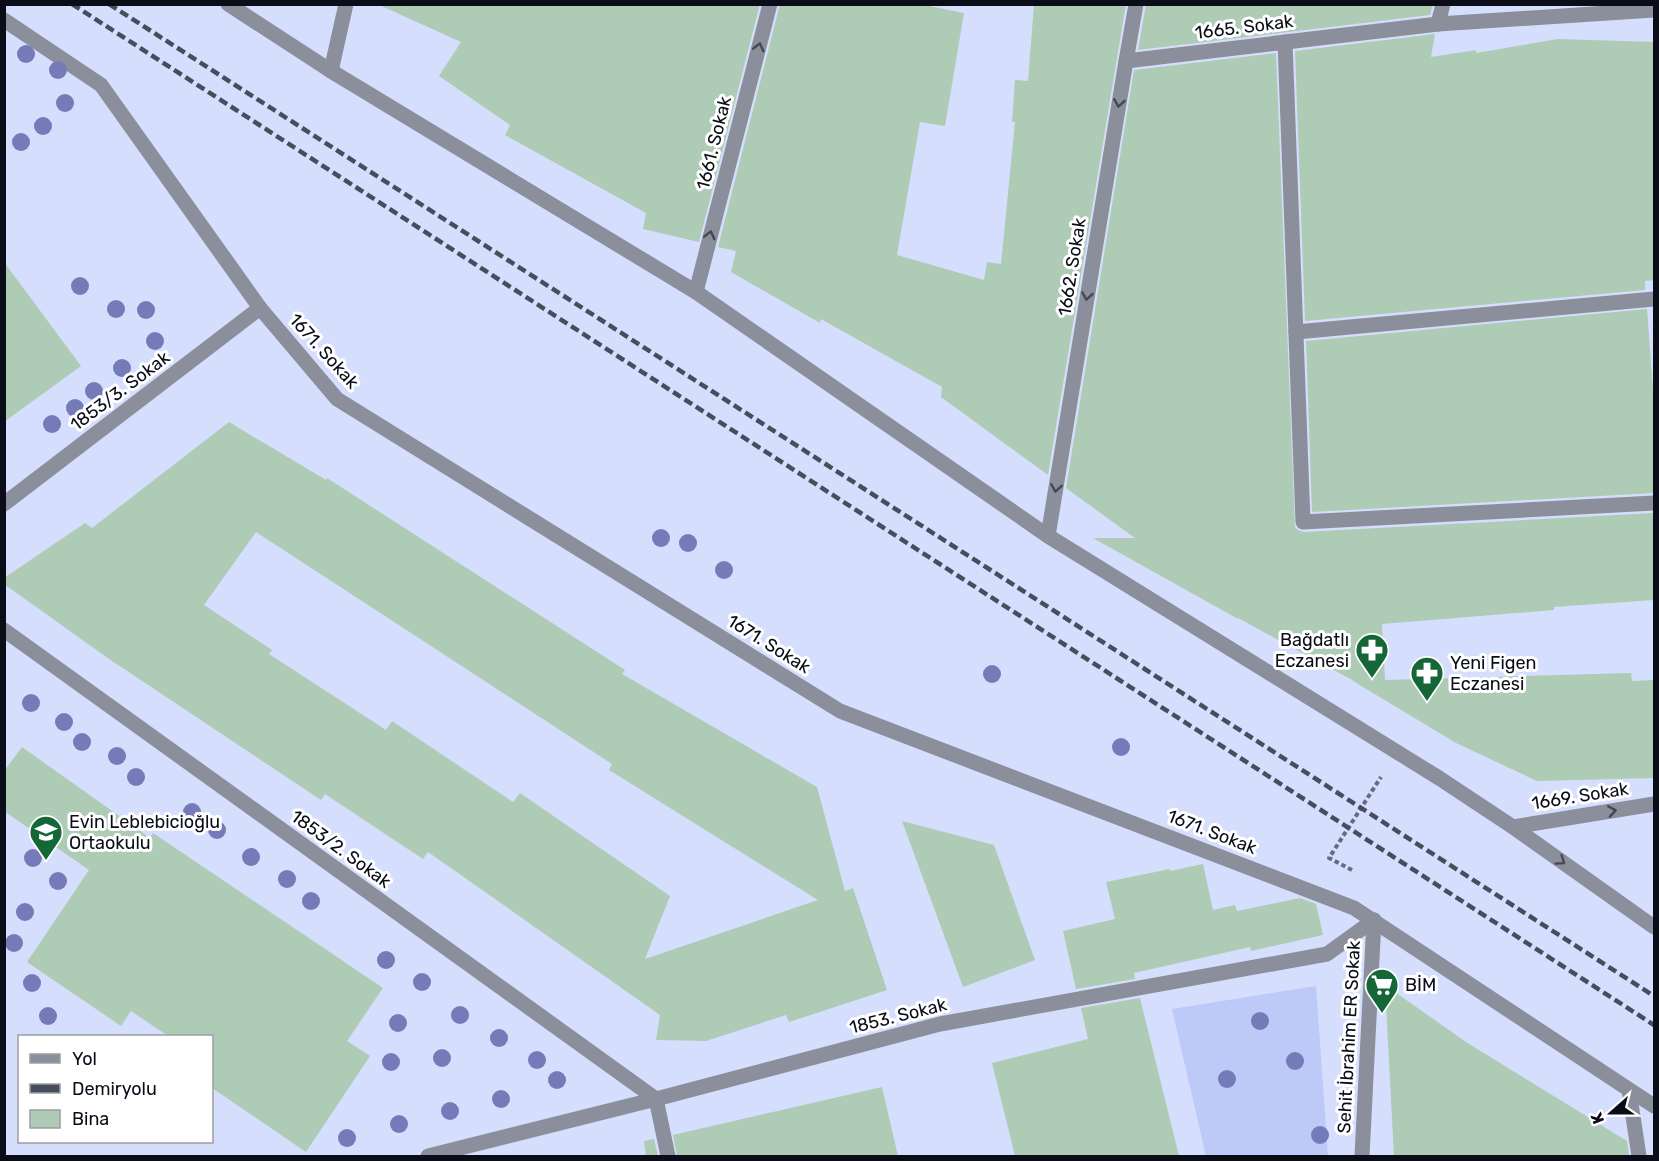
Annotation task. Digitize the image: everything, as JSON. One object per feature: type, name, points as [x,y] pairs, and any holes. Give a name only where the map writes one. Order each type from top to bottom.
[{"type":"street","points":[[228,4],[331,71],[696,292],[1048,536],[1439,778],[1513,827],[1654,927]]},
{"type":"street","points":[[331,71],[346,4]]},
{"type":"street","name":"1661. Sokak","points":[[696,292],[770,4]]},
{"type":"street","name":"1662. Sokak","points":[[1048,536],[1136,4]]},
{"type":"street","points":[[1438,24],[1443,4]]},
{"type":"street","name":"1665. Sokak","points":[[1126,61],[1438,24],[1654,10]]},
{"type":"street","name":"1671. Sokak","points":[[4,20],[101,86],[260,308],[338,399],[840,711],[1354,908],[1654,1106]]},
{"type":"street","points":[[1285,42],[1303,522],[1654,503]]},
{"type":"street","points":[[1296,332],[1654,299]]},
{"type":"street","name":"1853/3. Sokak","points":[[4,504],[260,308]]},
{"type":"street","name":"1853/2. Sokak","points":[[4,630],[656,1100]]},
{"type":"street","name":"1669. Sokak","points":[[1513,827],[1654,804]]},
{"type":"street","name":"1853. Sokak","points":[[428,1156],[656,1100],[940,1024],[1327,954],[1374,920]]},
{"type":"street","name":"Sehit İbrahim ER Sokak","points":[[1362,1156],[1374,920]]},
{"type":"street","points":[[1629,1090],[1639,1156]]},
{"type":"street","points":[[656,1100],[668,1156]]},
{"type":"path","points":[[1356,872],[1329,858],[1385,770]]},
{"type":"shaded area","points":[[1316,986],[1328,1156],[1206,1156],[1172,1009]]},
{"type":"building","points":[[377,4],[760,4],[699,242],[643,229],[646,213],[505,135],[510,125],[439,76],[461,42]]},
{"type":"building","points":[[780,4],[919,4],[964,13],[945,126],[920,122],[897,255],[984,280],[987,262],[1001,264],[1015,122],[1012,122],[1015,80],[1028,81],[1034,4],[1126,4],[1048,475],[941,397],[942,387],[821,319],[820,323],[731,272],[736,251],[718,247]]},
{"type":"building","points":[[1146,4],[1433,4],[1430,15],[1138,50]]},
{"type":"building","points":[[1435,34],[1431,57],[1476,50],[1476,53],[1558,39],[1654,42],[1654,280],[1645,281],[1645,290],[1305,321],[1295,51]]},
{"type":"building","points":[[1276,53],[1295,527],[1304,532],[1654,513],[1654,600],[1554,607],[1554,610],[1382,624],[1385,680],[1631,673],[1632,681],[1654,680],[1654,778],[1537,781],[1456,743],[1354,681],[1093,538],[1135,538],[1066,488],[1134,70]]},
{"type":"building","points":[[4,262],[81,366],[4,422]]},
{"type":"building","points":[[1647,309],[1654,403],[1654,493],[1312,512],[1306,341]]},
{"type":"building","points":[[229,422],[326,480],[327,478],[625,670],[622,674],[817,787],[845,891],[853,888],[887,990],[789,1022],[786,1015],[706,1041],[656,1040],[660,1015],[428,852],[423,859],[325,794],[321,800],[109,659],[4,584],[4,578],[85,523],[92,528]],"holes":[[[256,532],[612,764],[609,770],[818,900],[645,959],[670,896],[520,793],[513,802],[392,721],[386,730],[269,654],[272,650],[204,605]]]},
{"type":"building","points":[[22,747],[150,838],[153,833],[383,988],[347,1041],[370,1056],[306,1152],[213,1089],[213,1035],[167,1035],[131,1011],[121,1026],[27,962],[89,870],[4,811],[4,771]]},
{"type":"building","points":[[902,821],[994,845],[1035,960],[963,987]]},
{"type":"building","points":[[1203,864],[1213,910],[1235,905],[1237,911],[1300,898],[1316,904],[1323,935],[1251,951],[1250,947],[1134,973],[1135,979],[1076,989],[1063,931],[1115,919],[1106,882]]},
{"type":"building","points":[[1385,985],[1466,1042],[1627,1141],[1629,1156],[1394,1156]]},
{"type":"building","points":[[1140,998],[1179,1156],[1015,1156],[992,1063],[1088,1039],[1081,1008]]},
{"type":"building","points":[[882,1087],[898,1156],[677,1156],[673,1135]]},
{"type":"building","points":[[654,1139],[658,1156],[646,1156],[644,1141]]},
{"type":"railway","points":[[72,4],[1654,1025]]},
{"type":"railway","points":[[109,4],[1654,996]]},
{"type":"place","name":"Bağdatlı Eczanesi","points":[[1372,679]]},
{"type":"place","name":"Yeni Figen Eczanesi","points":[[1427,702]]},
{"type":"place","name":"Evin Leblebicioğlu Ortaokulu","points":[[46,861]]},
{"type":"place","name":"BİM","points":[[1382,1014]]}]
